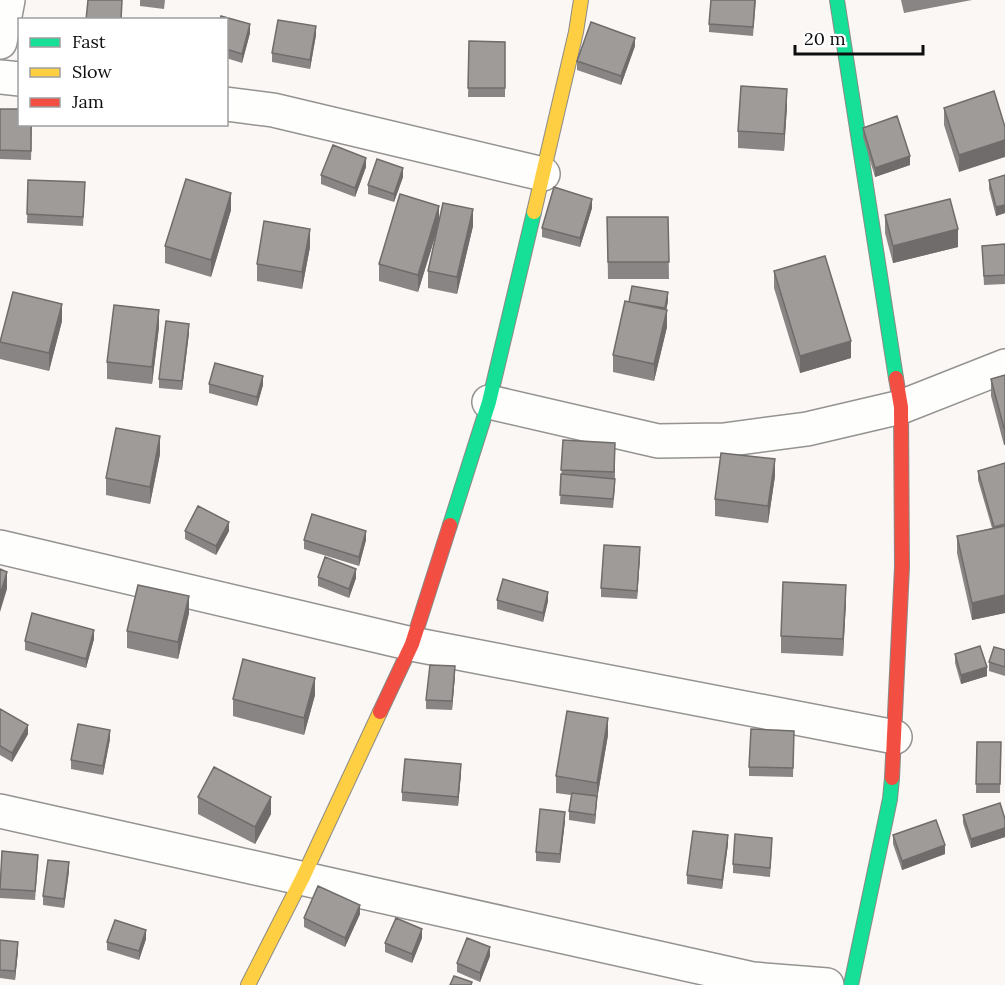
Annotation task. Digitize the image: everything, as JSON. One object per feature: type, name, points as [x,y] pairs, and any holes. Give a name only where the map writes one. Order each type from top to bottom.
[{"type":"street","points":[[0,42],[8,0]]},
{"type":"street","points":[[248,985],[303,877],[412,644],[489,402],[576,32],[581,0]]},
{"type":"street","points":[[837,0],[901,407],[902,567],[890,800],[851,985]]},
{"type":"street","points":[[0,77],[18,80]]},
{"type":"street","points":[[228,104],[273,110],[543,174]]},
{"type":"street","points":[[489,402],[658,441],[724,440],[807,429],[901,407],[1005,366]]},
{"type":"street","points":[[0,547],[412,644],[895,737]]},
{"type":"street","points":[[0,811],[753,979],[827,985]]},
{"type":"building","points":[[88,0],[122,0],[121,18],[86,18]]},
{"type":"building","points":[[711,0],[755,0],[753,27],[709,24]]},
{"type":"building","points":[[221,16],[250,24],[242,54],[228,50],[228,18],[220,18]]},
{"type":"building","points":[[278,20],[316,26],[310,60],[272,53]]},
{"type":"building","points":[[591,22],[635,38],[621,76],[577,61]]},
{"type":"building","points":[[469,41],[505,42],[505,88],[468,88]]},
{"type":"building","points":[[741,86],[787,89],[784,134],[738,131]]},
{"type":"building","points":[[994,91],[1005,127],[1005,140],[959,155],[944,108]]},
{"type":"building","points":[[0,109],[18,109],[18,126],[31,126],[31,151],[0,150]]},
{"type":"building","points":[[897,116],[910,156],[875,168],[863,128]]},
{"type":"building","points":[[333,145],[366,158],[355,188],[321,175]]},
{"type":"building","points":[[377,159],[403,168],[394,194],[368,185]]},
{"type":"building","points":[[1005,175],[1005,205],[996,207],[989,180]]},
{"type":"building","points":[[186,179],[231,193],[211,260],[165,246]]},
{"type":"building","points":[[28,180],[85,182],[83,217],[27,214]]},
{"type":"building","points":[[554,187],[592,199],[580,238],[542,228]]},
{"type":"building","points":[[400,194],[439,206],[418,275],[379,264]]},
{"type":"building","points":[[950,199],[958,229],[893,246],[885,215]]},
{"type":"building","points":[[443,203],[473,209],[457,277],[428,271]]},
{"type":"building","points":[[607,217],[668,217],[669,262],[608,262]]},
{"type":"building","points":[[264,221],[310,229],[302,272],[257,264]]},
{"type":"building","points":[[1005,244],[1005,275],[984,276],[982,246]]},
{"type":"building","points":[[825,256],[851,341],[800,356],[774,271]]},
{"type":"building","points":[[632,286],[668,292],[665,308],[629,302]]},
{"type":"building","points":[[13,292],[62,304],[49,353],[0,342]]},
{"type":"building","points":[[625,301],[667,310],[654,364],[613,355]]},
{"type":"building","points":[[114,305],[159,310],[152,367],[107,362]]},
{"type":"building","points":[[166,321],[189,324],[182,381],[159,379]]},
{"type":"building","points":[[215,363],[263,376],[257,397],[209,384]]},
{"type":"building","points":[[1005,375],[1005,428],[1004,428],[991,379]]},
{"type":"building","points":[[116,428],[160,436],[150,487],[106,478]]},
{"type":"building","points":[[563,440],[615,443],[614,472],[561,470]]},
{"type":"building","points":[[721,453],[775,459],[768,506],[715,499]]},
{"type":"building","points":[[1005,463],[1005,524],[994,527],[978,471]]},
{"type":"building","points":[[561,474],[615,479],[613,499],[560,495]]},
{"type":"building","points":[[198,506],[229,522],[216,546],[185,531]]},
{"type":"building","points":[[312,514],[366,531],[359,557],[304,540]]},
{"type":"building","points":[[1005,526],[1005,595],[972,603],[957,536]]},
{"type":"building","points":[[604,545],[640,547],[637,591],[601,588]]},
{"type":"building","points":[[325,557],[356,569],[349,589],[318,577]]},
{"type":"building","points":[[0,569],[7,572],[0,595]]},
{"type":"building","points":[[503,579],[548,592],[543,613],[497,600]]},
{"type":"building","points":[[783,582],[846,585],[843,639],[781,636]]},
{"type":"building","points":[[138,585],[189,596],[178,642],[127,631]]},
{"type":"building","points":[[32,613],[94,630],[86,659],[25,641]]},
{"type":"building","points":[[980,646],[987,667],[961,675],[955,654]]},
{"type":"building","points":[[994,647],[1005,650],[1005,667],[989,662]]},
{"type":"building","points":[[243,659],[315,678],[304,718],[233,699]]},
{"type":"building","points":[[430,665],[455,666],[452,701],[426,700]]},
{"type":"building","points":[[0,709],[28,725],[12,753],[0,746]]},
{"type":"building","points":[[567,711],[608,718],[597,783],[556,776]]},
{"type":"building","points":[[78,724],[110,730],[103,766],[71,760]]},
{"type":"building","points":[[751,729],[794,731],[793,768],[749,767]]},
{"type":"building","points":[[977,742],[1001,742],[1000,784],[976,784]]},
{"type":"building","points":[[405,759],[461,764],[458,797],[402,792]]},
{"type":"building","points":[[214,767],[271,797],[255,827],[198,797]]},
{"type":"building","points":[[572,793],[597,796],[595,815],[569,811]]},
{"type":"building","points":[[1000,803],[1005,828],[971,839],[963,815]]},
{"type":"building","points":[[540,809],[565,812],[560,854],[536,852]]},
{"type":"building","points":[[936,820],[945,845],[902,861],[893,835]]},
{"type":"building","points":[[693,831],[728,835],[722,880],[687,875]]},
{"type":"building","points":[[735,834],[772,838],[770,868],[733,864]]},
{"type":"building","points":[[2,851],[38,855],[35,891],[0,889]]},
{"type":"building","points":[[48,860],[69,862],[64,899],[43,896]]},
{"type":"building","points":[[318,886],[360,905],[345,938],[304,918]]},
{"type":"building","points":[[396,918],[422,929],[412,954],[385,943]]},
{"type":"building","points":[[115,920],[146,930],[139,951],[107,942]]},
{"type":"building","points":[[467,938],[490,947],[480,973],[457,963]]},
{"type":"building","points":[[0,940],[18,942],[15,971],[0,970]]},
{"type":"building","points":[[454,976],[472,982],[471,985],[450,985]]},
{"type":"traffic: fast","points":[[837,0],[896,378]]},
{"type":"traffic: fast","points":[[450,525],[489,402],[534,212]]},
{"type":"traffic: fast","points":[[851,985],[890,799],[892,778]]},
{"type":"traffic: slow","points":[[534,212],[576,32],[581,0]]},
{"type":"traffic: slow","points":[[248,985],[303,877],[380,712]]},
{"type":"traffic: jam","points":[[892,778],[902,567],[901,407],[896,378]]},
{"type":"traffic: jam","points":[[380,712],[412,644],[450,525]]}]
